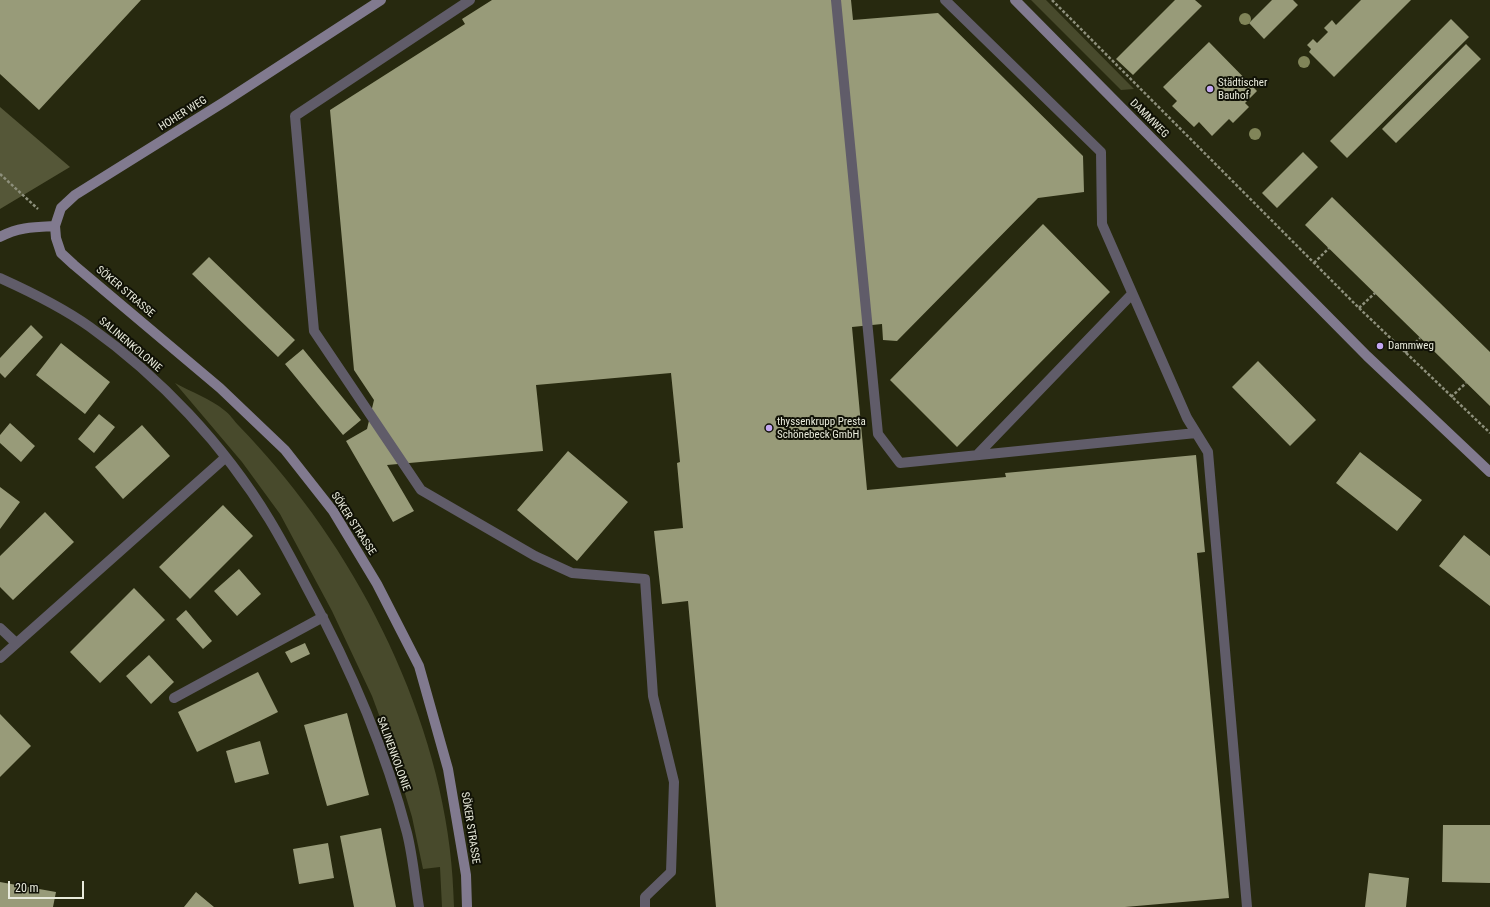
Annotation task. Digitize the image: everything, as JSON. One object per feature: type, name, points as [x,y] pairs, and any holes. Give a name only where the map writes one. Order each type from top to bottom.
[{"type":"street","name":"HOHER WEG","points":[[55,226],[61,208],[75,195],[224,102],[381,0]]},
{"type":"street","points":[[470,0],[295,116],[314,331],[421,490],[535,556],[572,574],[646,579],[653,696],[674,782],[671,872],[645,897],[645,907]]},
{"type":"street","points":[[836,0],[878,434],[900,463],[1196,433]]},
{"type":"street","points":[[945,0],[1101,152],[1102,224],[1187,418],[1208,452],[1247,907]]},
{"type":"street","name":"DAMMWEG","points":[[1015,0],[1367,356],[1490,472]]},
{"type":"street","points":[[0,237],[10,231],[28,227],[55,226]]},
{"type":"street","name":"SÖKER STRASSE","points":[[55,226],[56,238],[61,253],[220,388],[285,450],[333,511],[377,584],[419,666],[448,769],[466,875],[467,907]]},
{"type":"street","name":"SALINENKOLONIE","points":[[0,278],[46,299],[111,343],[185,410],[226,457],[269,518],[323,617],[351,675],[392,784],[407,835],[419,907]]},
{"type":"street","points":[[976,455],[1132,294]]},
{"type":"street","points":[[0,658],[226,457]]},
{"type":"street","points":[[174,698],[323,617]]},
{"type":"street","points":[[0,628],[16,643]]},
{"type":"path","points":[[1052,0],[1359,308],[1490,433]]},
{"type":"path","points":[[0,174],[55,226]]},
{"type":"path","points":[[1314,263],[1329,248]]},
{"type":"path","points":[[1359,308],[1375,293]]},
{"type":"path","points":[[1405,353],[1420,338]]},
{"type":"path","points":[[1451,397],[1466,383]]},
{"type":"green space","points":[[1031,0],[1046,0],[1134,89],[1121,90]]},
{"type":"green space","points":[[0,107],[70,167],[0,209]]},
{"type":"green space","points":[[175,383],[219,406],[253,441],[312,513],[346,563],[376,617],[402,672],[423,730],[439,789],[450,848],[454,907],[442,907],[440,867],[423,869],[412,817],[392,750],[372,696],[332,611],[280,514],[242,462]]},
{"type":"building","points":[[0,0],[141,0],[39,110],[0,74]]},
{"type":"building","name":"thyssenkrupp Presta Schönebeck GmbH","points":[[492,0],[851,0],[853,20],[938,13],[1083,156],[1084,192],[1038,198],[897,341],[883,340],[882,324],[852,327],[867,490],[1006,477],[1005,473],[1196,455],[1205,552],[1197,553],[1229,898],[1125,907],[716,907],[688,601],[662,604],[654,531],[683,528],[677,463],[680,462],[671,373],[536,385],[543,451],[387,465],[414,511],[393,522],[346,441],[367,429],[374,400],[354,370],[330,110],[465,24],[462,19]]},
{"type":"building","points":[[1175,0],[1195,0],[1202,6],[1133,75],[1116,59]]},
{"type":"building","points":[[1272,0],[1293,0],[1298,5],[1264,39],[1249,23]]},
{"type":"building","points":[[1361,0],[1411,0],[1334,77],[1309,52],[1311,49],[1307,45],[1313,39],[1317,43],[1328,32],[1324,28],[1332,20],[1336,25]]},
{"type":"building","points":[[1451,19],[1469,37],[1347,158],[1330,141]]},
{"type":"building","name":"Städtischer Bauhof","points":[[1209,42],[1257,91],[1245,103],[1249,107],[1233,123],[1229,119],[1212,136],[1199,122],[1194,127],[1172,106],[1177,101],[1163,87]]},
{"type":"building","points":[[1466,44],[1481,59],[1396,143],[1382,129]]},
{"type":"building","points":[[1303,152],[1318,167],[1277,208],[1262,193]]},
{"type":"building","points":[[1332,197],[1490,352],[1490,406],[1305,225]]},
{"type":"building","points":[[1043,224],[1110,292],[957,447],[890,380]]},
{"type":"building","points":[[209,257],[295,340],[278,357],[192,274]]},
{"type":"building","points":[[31,325],[43,337],[5,378],[0,373],[0,358]]},
{"type":"building","points":[[61,343],[110,382],[85,414],[36,375]]},
{"type":"building","points":[[303,349],[361,420],[343,435],[285,364]]},
{"type":"building","points":[[1258,361],[1316,420],[1290,446],[1232,387]]},
{"type":"building","points":[[99,414],[115,427],[94,453],[78,439]]},
{"type":"building","points":[[10,423],[35,446],[21,462],[0,443],[0,435]]},
{"type":"building","points":[[142,425],[170,456],[123,499],[95,467]]},
{"type":"building","points":[[568,451],[628,502],[577,561],[517,510]]},
{"type":"building","points":[[1360,452],[1422,500],[1397,531],[1336,483]]},
{"type":"building","points":[[0,487],[20,502],[0,529]]},
{"type":"building","points":[[223,505],[253,536],[190,599],[159,567]]},
{"type":"building","points":[[45,512],[74,542],[13,600],[0,587],[0,556]]},
{"type":"building","points":[[1464,535],[1490,556],[1490,606],[1439,566]]},
{"type":"building","points":[[239,569],[261,594],[237,616],[214,591]]},
{"type":"building","points":[[134,588],[165,620],[100,683],[70,652]]},
{"type":"building","points":[[186,610],[212,641],[203,649],[176,619]]},
{"type":"building","points":[[305,643],[310,654],[291,663],[285,652]]},
{"type":"building","points":[[149,655],[174,682],[151,704],[126,676]]},
{"type":"building","points":[[258,672],[278,712],[197,752],[178,712]]},
{"type":"building","points":[[347,713],[369,795],[327,806],[304,725]]},
{"type":"building","points":[[0,714],[31,746],[0,777]]},
{"type":"building","points":[[260,741],[269,774],[235,783],[226,751]]},
{"type":"building","points":[[1443,825],[1490,825],[1490,883],[1442,882]]},
{"type":"building","points":[[381,828],[396,907],[354,907],[340,836]]},
{"type":"building","points":[[328,843],[334,878],[299,884],[293,849]]},
{"type":"building","points":[[1369,873],[1409,878],[1406,907],[1365,907]]},
{"type":"building","points":[[0,882],[56,892],[53,907],[0,907]]},
{"type":"building","points":[[196,892],[214,907],[184,907]]},
{"type":"place","name":"Städtischer Bauhof","points":[[1210,89]]},
{"type":"place","name":"Dammweg","points":[[1380,346]]},
{"type":"place","name":"thyssenkrupp Presta Schönebeck GmbH","points":[[769,428]]}]
